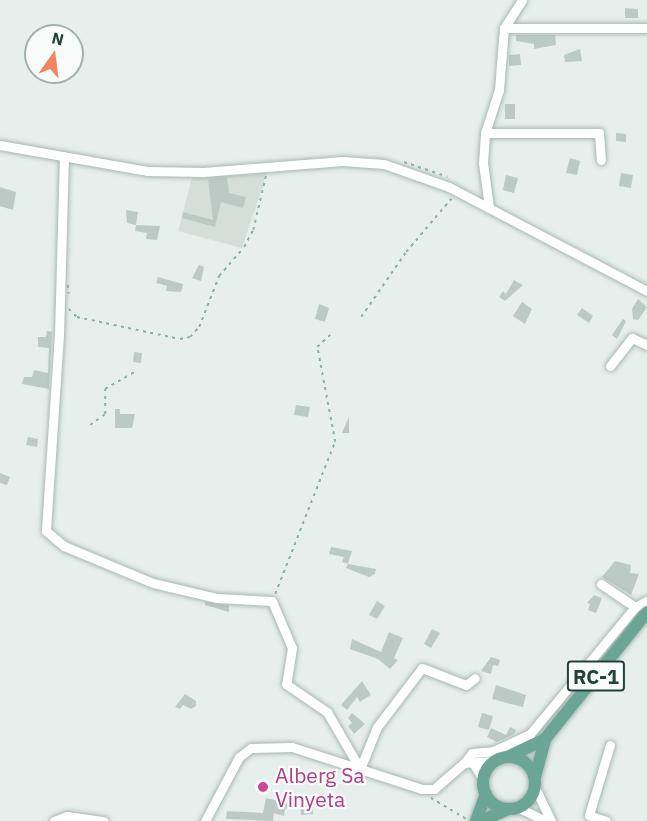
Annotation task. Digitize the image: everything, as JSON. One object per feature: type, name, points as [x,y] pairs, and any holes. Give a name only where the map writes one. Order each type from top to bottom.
[{"type":"main road","name":"RC-1","points":[[482,821],[527,802],[535,782],[545,739],[632,631],[641,610]]},
{"type":"main road","name":"RC-1","points":[[501,759],[545,739]]},
{"type":"main road","points":[[513,808],[491,802],[486,794],[483,779],[501,759],[525,762],[535,782]]},
{"type":"main road","points":[[476,821],[486,794]]},
{"type":"street","points":[[489,208],[483,163],[485,133],[499,90],[504,28],[522,0]]},
{"type":"street","points":[[504,28],[647,28]]},
{"type":"street","points":[[485,133],[598,133],[600,160]]},
{"type":"street","points":[[0,145],[147,171],[268,167],[343,161],[384,164],[457,186],[489,208],[647,291]]},
{"type":"street","points":[[64,156],[58,273],[59,334],[46,531],[64,546],[153,583],[217,598],[272,601],[292,648],[285,684],[327,712],[360,769]]},
{"type":"street","points":[[610,366],[632,338],[647,345]]},
{"type":"street","points":[[601,584],[641,610]]},
{"type":"street","points":[[468,763],[472,753],[493,751],[530,734],[647,601]]},
{"type":"street","points":[[360,769],[377,727],[422,668],[466,685],[475,678]]},
{"type":"street","points":[[606,821],[589,815],[610,745]]},
{"type":"street","points":[[205,821],[244,750],[292,747],[422,789],[434,789],[468,763],[501,759]]},
{"type":"street","points":[[468,763],[483,779]]},
{"type":"street","points":[[535,782],[549,821]]},
{"type":"street","points":[[513,808],[549,821]]},
{"type":"street","points":[[54,821],[67,816],[104,821]]},
{"type":"path","points":[[361,317],[457,186],[398,160]]},
{"type":"path","points":[[68,308],[77,317],[180,339],[190,337],[199,327],[219,276],[244,247],[253,230],[268,167]]},
{"type":"path","points":[[58,273],[72,290],[66,298]]},
{"type":"path","points":[[272,601],[335,442],[317,347],[330,335]]},
{"type":"path","points":[[90,425],[105,414],[105,389],[135,372]]},
{"type":"path","points":[[422,789],[443,808],[470,821]]},
{"type":"shaded area","points":[[267,173],[242,248],[178,231],[192,178]]},
{"type":"building","points":[[625,8],[638,9],[638,18],[625,18]]},
{"type":"building","points":[[516,35],[555,35],[556,45],[534,49],[534,44],[516,41]]},
{"type":"building","points":[[580,49],[582,61],[565,62],[564,55]]},
{"type":"building","points":[[520,54],[521,65],[509,66],[509,55]]},
{"type":"building","points":[[505,104],[515,104],[515,119],[505,119]]},
{"type":"building","points":[[616,133],[626,134],[626,142],[616,141]]},
{"type":"building","points":[[570,158],[580,161],[577,175],[566,173]]},
{"type":"building","points":[[621,173],[633,175],[631,188],[619,186]]},
{"type":"building","points":[[506,175],[518,178],[514,193],[503,190]]},
{"type":"building","points":[[227,177],[229,193],[246,197],[243,208],[221,202],[215,227],[182,218],[183,212],[213,220],[208,179]]},
{"type":"building","points":[[0,187],[16,192],[13,210],[0,206]]},
{"type":"building","points":[[126,210],[138,212],[136,225],[127,223]]},
{"type":"building","points":[[136,225],[160,226],[157,240],[146,239],[147,233],[135,231]]},
{"type":"building","points":[[199,265],[204,267],[201,281],[192,278]]},
{"type":"building","points":[[158,277],[183,284],[181,292],[166,291],[167,286],[156,283]]},
{"type":"building","points":[[514,280],[523,285],[505,301],[499,297],[503,291],[506,294]]},
{"type":"building","points":[[638,299],[647,307],[638,320],[633,319],[632,309]]},
{"type":"building","points":[[522,302],[532,309],[525,324],[513,316]]},
{"type":"building","points":[[319,304],[329,308],[325,322],[315,319]]},
{"type":"building","points":[[582,308],[593,316],[589,323],[577,315]]},
{"type":"building","points":[[623,319],[626,321],[617,339],[612,335]]},
{"type":"building","points":[[47,331],[52,332],[49,389],[22,384],[24,377],[32,377],[34,370],[48,373],[49,348],[38,347],[38,337],[46,337]]},
{"type":"building","points":[[134,352],[142,353],[141,363],[133,362]]},
{"type":"building","points":[[296,405],[310,407],[308,417],[294,415]]},
{"type":"building","points":[[115,409],[120,409],[120,414],[135,414],[132,428],[115,428]]},
{"type":"building","points":[[349,417],[349,433],[342,433]]},
{"type":"building","points":[[28,437],[38,439],[37,447],[26,445]]},
{"type":"building","points":[[0,473],[10,477],[7,485],[0,483]]},
{"type":"building","points":[[331,547],[352,551],[348,564],[342,562],[344,557],[329,554]]},
{"type":"building","points":[[615,561],[631,565],[630,573],[639,574],[631,595],[602,577]]},
{"type":"building","points":[[348,564],[376,569],[375,574],[369,577],[346,568]]},
{"type":"building","points":[[594,595],[602,598],[596,613],[588,610],[590,604],[587,603]]},
{"type":"building","points":[[377,601],[385,606],[377,619],[369,615]]},
{"type":"building","points":[[205,602],[229,605],[229,612],[205,605]]},
{"type":"building","points":[[432,629],[440,633],[431,648],[424,644]]},
{"type":"building","points":[[389,632],[403,638],[394,658],[398,660],[390,669],[378,659],[350,649],[352,639],[381,652]]},
{"type":"building","points":[[491,657],[500,660],[498,666],[493,665],[491,674],[481,671]]},
{"type":"building","points":[[362,681],[371,695],[360,702],[357,697],[347,710],[341,705]]},
{"type":"building","points":[[496,685],[526,695],[523,707],[492,699]]},
{"type":"building","points":[[185,694],[196,701],[196,706],[191,709],[183,705],[180,709],[175,707]]},
{"type":"building","points":[[352,713],[365,724],[354,734],[348,726],[352,723],[348,718]]},
{"type":"building","points":[[482,713],[493,716],[489,730],[478,727]]},
{"type":"building","points":[[510,727],[516,730],[514,734],[497,742],[487,737],[491,728],[506,735]]},
{"type":"building","points":[[266,798],[300,806],[285,809],[284,816],[274,813],[273,821],[226,819],[227,811],[263,813]]},
{"type":"building","points":[[312,803],[313,814],[301,815],[300,806]]},
{"type":"place","name":"Alberg Sa Vinyeta","points":[[263,787]]}]
